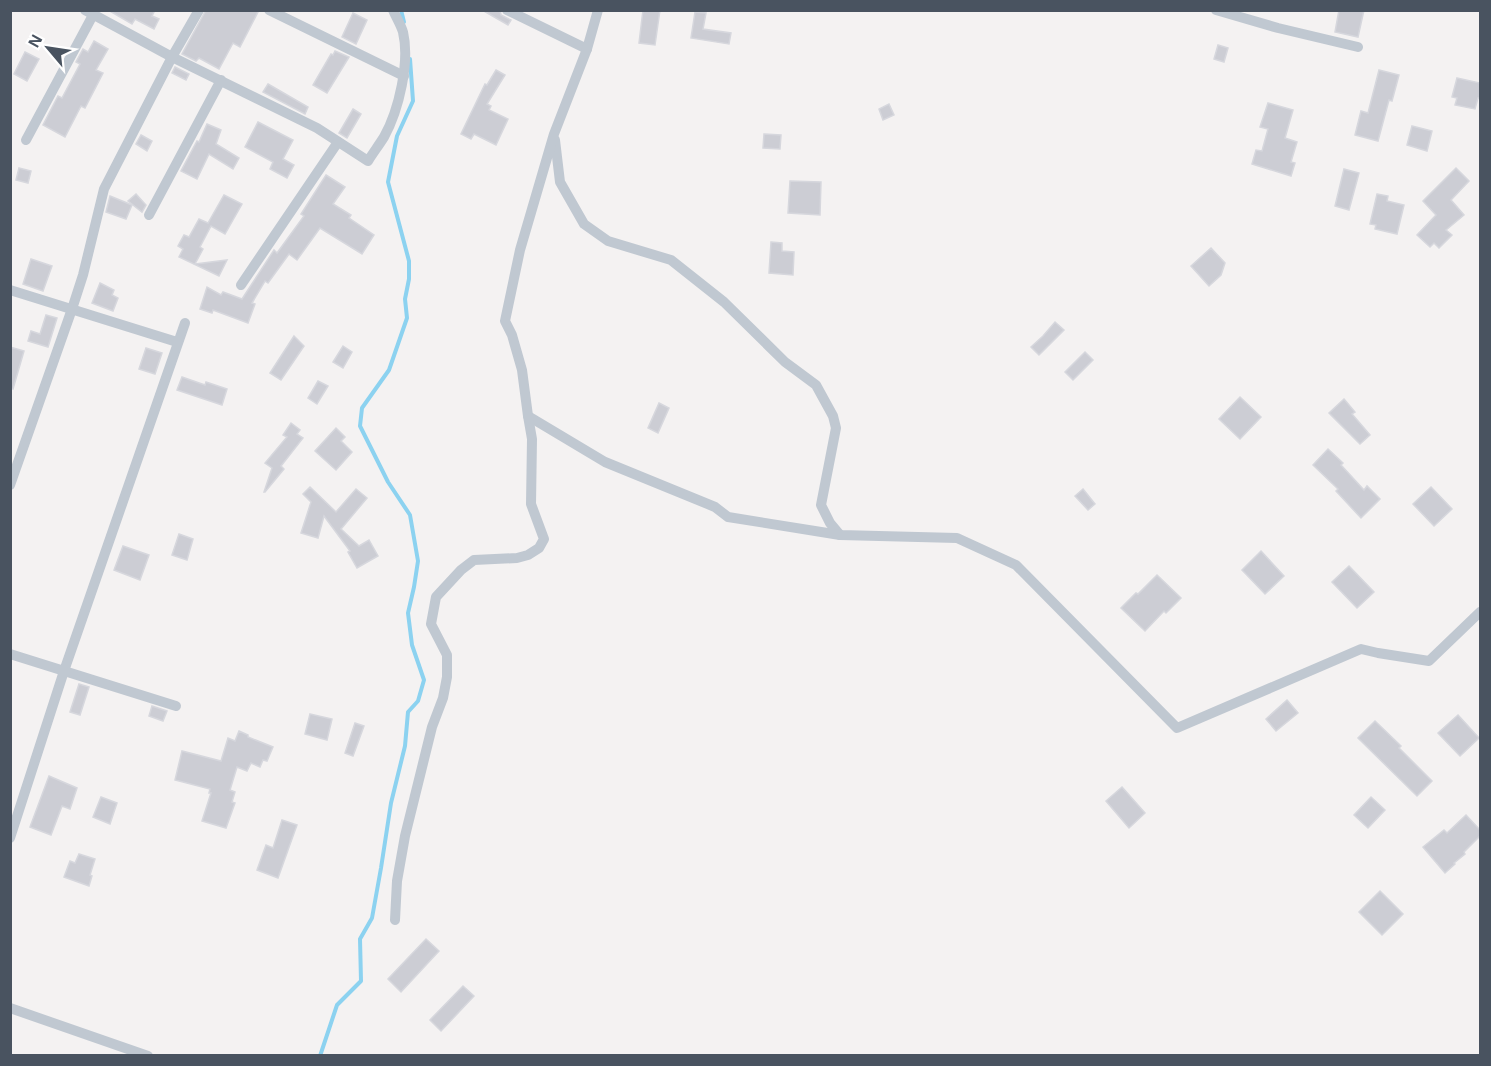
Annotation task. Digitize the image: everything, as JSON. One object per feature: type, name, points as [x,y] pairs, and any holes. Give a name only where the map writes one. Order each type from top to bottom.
[{"type":"street","points":[[10,485],[72,309],[104,189],[172,57],[199,10]]},
{"type":"street","points":[[269,10],[404,76]]},
{"type":"street","points":[[26,140],[89,13],[172,57],[317,128],[368,161],[385,136],[404,76],[406,55],[402,31],[393,10]]},
{"type":"street","points":[[507,10],[587,49]]},
{"type":"street","points":[[395,920],[397,881],[405,836],[447,677],[447,655],[431,624],[436,597],[461,570],[474,560],[517,558],[528,555],[539,549],[544,539],[531,504],[532,439],[522,370],[506,321],[520,250],[554,134],[587,49],[598,10]]},
{"type":"street","points":[[1216,10],[1358,47]]},
{"type":"street","points":[[149,215],[221,80]]},
{"type":"street","points":[[554,134],[560,182],[584,224],[608,241],[671,260],[723,302],[785,362],[816,385],[833,416],[836,428],[821,505],[830,523],[840,535]]},
{"type":"street","points":[[241,285],[338,142]]},
{"type":"street","points":[[10,290],[177,342]]},
{"type":"street","points":[[10,838],[64,671],[185,323]]},
{"type":"street","points":[[528,416],[605,462],[715,507],[728,517],[840,535],[957,538],[1016,565],[1177,728],[1361,649],[1429,661],[1480,612]]},
{"type":"street","points":[[10,654],[176,706]]},
{"type":"street","points":[[10,1008],[148,1056]]},
{"type":"building","points":[[108,10],[155,10],[152,16],[159,19],[154,29],[135,19],[132,24]]},
{"type":"building","points":[[206,10],[259,10],[240,47],[233,43],[219,69],[199,58],[196,61],[182,54]]},
{"type":"building","points":[[482,10],[500,10],[501,15],[511,20],[508,25]]},
{"type":"building","points":[[643,10],[660,10],[655,45],[639,43]]},
{"type":"building","points":[[1339,10],[1364,10],[1358,37],[1335,32]]},
{"type":"building","points":[[695,12],[706,13],[703,29],[731,33],[729,44],[691,38]]},
{"type":"building","points":[[353,13],[367,20],[356,44],[342,37]]},
{"type":"building","points":[[94,41],[108,49],[96,70],[103,73],[85,108],[81,106],[65,137],[43,125],[58,96],[62,98],[80,64],[76,62],[83,49],[88,52]]},
{"type":"building","points":[[1218,45],[1228,48],[1224,62],[1214,59]]},
{"type":"building","points":[[335,51],[349,57],[327,93],[313,85]]},
{"type":"building","points":[[25,52],[39,59],[27,81],[14,74]]},
{"type":"building","points":[[175,67],[189,74],[186,80],[172,73]]},
{"type":"building","points":[[496,70],[505,75],[487,104],[491,106],[489,110],[508,119],[496,145],[474,134],[471,139],[461,134],[485,84],[487,85]]},
{"type":"building","points":[[1379,70],[1399,75],[1392,101],[1389,100],[1378,141],[1355,135],[1361,111],[1368,113]]},
{"type":"building","points":[[1457,78],[1480,83],[1480,98],[1478,98],[1475,109],[1455,105],[1457,98],[1452,97]]},
{"type":"building","points":[[268,84],[308,107],[305,114],[263,92]]},
{"type":"building","points":[[1268,103],[1293,110],[1285,138],[1297,142],[1291,162],[1295,163],[1291,176],[1252,164],[1256,150],[1262,151],[1268,129],[1260,127]]},
{"type":"building","points":[[889,104],[894,115],[883,120],[879,109]]},
{"type":"building","points":[[353,109],[361,114],[347,138],[339,133]]},
{"type":"building","points":[[258,122],[293,140],[283,159],[294,165],[287,178],[270,169],[273,162],[245,147]]},
{"type":"building","points":[[207,124],[221,130],[216,144],[239,158],[233,169],[209,154],[197,179],[181,171]]},
{"type":"building","points":[[1412,126],[1432,131],[1427,151],[1407,145]]},
{"type":"building","points":[[764,134],[781,135],[780,149],[763,148]]},
{"type":"building","points":[[141,135],[152,141],[147,151],[136,144]]},
{"type":"building","points":[[19,168],[31,171],[28,183],[16,180]]},
{"type":"building","points":[[1456,168],[1469,181],[1451,200],[1464,215],[1446,230],[1452,235],[1439,248],[1434,243],[1430,247],[1417,235],[1436,215],[1423,201]]},
{"type":"building","points":[[1344,169],[1359,173],[1349,210],[1335,206]]},
{"type":"building","points":[[326,175],[345,187],[333,204],[351,215],[349,218],[374,235],[362,254],[320,228],[297,260],[289,254],[268,283],[265,281],[252,303],[255,304],[248,323],[213,310],[212,313],[200,309],[207,287],[221,295],[223,292],[242,299],[274,250],[277,253],[304,216],[301,214]]},
{"type":"building","points":[[790,181],[821,182],[820,215],[788,213]]},
{"type":"building","points":[[136,194],[146,205],[142,212],[128,201]]},
{"type":"building","points":[[1377,194],[1388,196],[1387,201],[1404,205],[1397,234],[1375,229],[1376,225],[1370,224]]},
{"type":"building","points":[[224,195],[242,204],[225,234],[211,226],[200,247],[203,249],[195,264],[227,260],[219,276],[179,257],[183,249],[178,246],[184,235],[189,237],[199,219],[208,223]]},
{"type":"building","points":[[110,196],[132,205],[126,219],[106,212]]},
{"type":"building","points":[[771,242],[782,243],[782,251],[794,252],[793,275],[769,273]]},
{"type":"building","points":[[1211,248],[1225,263],[1221,275],[1209,286],[1191,266]]},
{"type":"building","points":[[31,259],[52,266],[43,291],[23,284]]},
{"type":"building","points":[[100,283],[114,290],[112,295],[118,298],[113,311],[92,303]]},
{"type":"building","points":[[46,315],[57,318],[48,347],[28,341],[31,331],[40,334]]},
{"type":"building","points":[[1055,322],[1064,330],[1039,355],[1031,347]]},
{"type":"building","points":[[294,336],[304,346],[281,380],[270,373]]},
{"type":"building","points":[[343,346],[352,352],[343,368],[333,362]]},
{"type":"building","points":[[10,347],[24,351],[13,389],[10,388]]},
{"type":"building","points":[[146,348],[162,353],[155,374],[139,369]]},
{"type":"building","points":[[1085,352],[1093,360],[1073,380],[1065,372]]},
{"type":"building","points":[[182,377],[205,385],[206,382],[227,389],[222,405],[177,390]]},
{"type":"building","points":[[318,381],[328,386],[317,404],[308,398]]},
{"type":"building","points":[[1240,397],[1261,417],[1240,439],[1219,419]]},
{"type":"building","points":[[1344,399],[1355,412],[1352,414],[1370,435],[1360,444],[1329,413]]},
{"type":"building","points":[[659,403],[669,408],[658,433],[648,428]]},
{"type":"building","points":[[291,423],[300,430],[297,434],[303,438],[281,466],[284,469],[264,492],[272,468],[265,463],[287,437],[283,435]]},
{"type":"building","points":[[336,428],[345,437],[341,441],[352,452],[336,470],[315,451]]},
{"type":"building","points":[[1328,449],[1343,463],[1341,465],[1364,490],[1367,486],[1380,499],[1361,518],[1336,491],[1338,489],[1313,465]]},
{"type":"building","points":[[310,487],[336,512],[356,489],[367,498],[341,529],[359,546],[369,540],[378,556],[357,568],[348,552],[350,551],[324,516],[318,538],[301,533],[311,502],[303,494]]},
{"type":"building","points":[[1431,487],[1452,509],[1434,526],[1413,504]]},
{"type":"building","points":[[1083,489],[1095,504],[1088,510],[1075,496]]},
{"type":"building","points":[[179,534],[193,539],[187,560],[172,555]]},
{"type":"building","points":[[123,546],[149,555],[140,580],[114,570]]},
{"type":"building","points":[[1261,551],[1284,576],[1265,594],[1242,570]]},
{"type":"building","points":[[1349,566],[1374,592],[1357,608],[1332,582]]},
{"type":"building","points":[[1157,575],[1181,598],[1166,613],[1164,611],[1145,631],[1121,608]]},
{"type":"building","points":[[79,684],[89,687],[80,715],[70,712]]},
{"type":"building","points":[[1287,700],[1298,713],[1276,731],[1266,719]]},
{"type":"building","points":[[152,706],[167,711],[163,721],[149,716]]},
{"type":"building","points":[[310,714],[332,719],[327,740],[305,734]]},
{"type":"building","points":[[1458,715],[1479,738],[1460,756],[1438,733]]},
{"type":"building","points":[[1375,721],[1432,781],[1417,796],[1358,738]]},
{"type":"building","points":[[355,723],[364,726],[353,756],[345,753]]},
{"type":"building","points":[[239,731],[273,747],[267,761],[263,760],[260,767],[251,763],[247,771],[237,767],[230,790],[235,792],[232,802],[235,803],[226,828],[202,821],[211,793],[209,793],[210,789],[175,780],[182,751],[221,761],[228,738],[235,741]]},
{"type":"building","points":[[49,776],[77,788],[70,809],[62,806],[51,835],[30,827]]},
{"type":"building","points":[[1122,787],[1145,813],[1129,828],[1106,801]]},
{"type":"building","points":[[101,797],[117,803],[110,824],[93,817]]},
{"type":"building","points":[[1371,797],[1385,810],[1368,828],[1354,815]]},
{"type":"building","points":[[1466,815],[1480,830],[1480,836],[1445,873],[1423,847],[1444,830],[1447,833]]},
{"type":"building","points":[[282,820],[297,825],[278,878],[257,870],[266,845],[273,848]]},
{"type":"building","points":[[79,854],[95,859],[89,886],[64,877],[70,861],[75,863]]},
{"type":"building","points":[[1380,891],[1403,914],[1382,935],[1359,912]]},
{"type":"building","points":[[426,939],[439,951],[401,992],[388,979]]},
{"type":"building","points":[[463,986],[474,996],[441,1031],[430,1020]]},
{"type":"waterway","points":[[401,10],[404,22]]},
{"type":"waterway","points":[[320,1056],[337,1005],[361,981],[360,939],[372,918],[391,803],[405,746],[408,712],[418,701],[424,680],[412,645],[408,613],[418,561],[410,515],[388,482],[360,426],[362,408],[389,370],[407,318],[405,299],[409,279],[409,261],[388,182],[397,136],[413,101],[410,59]]}]
